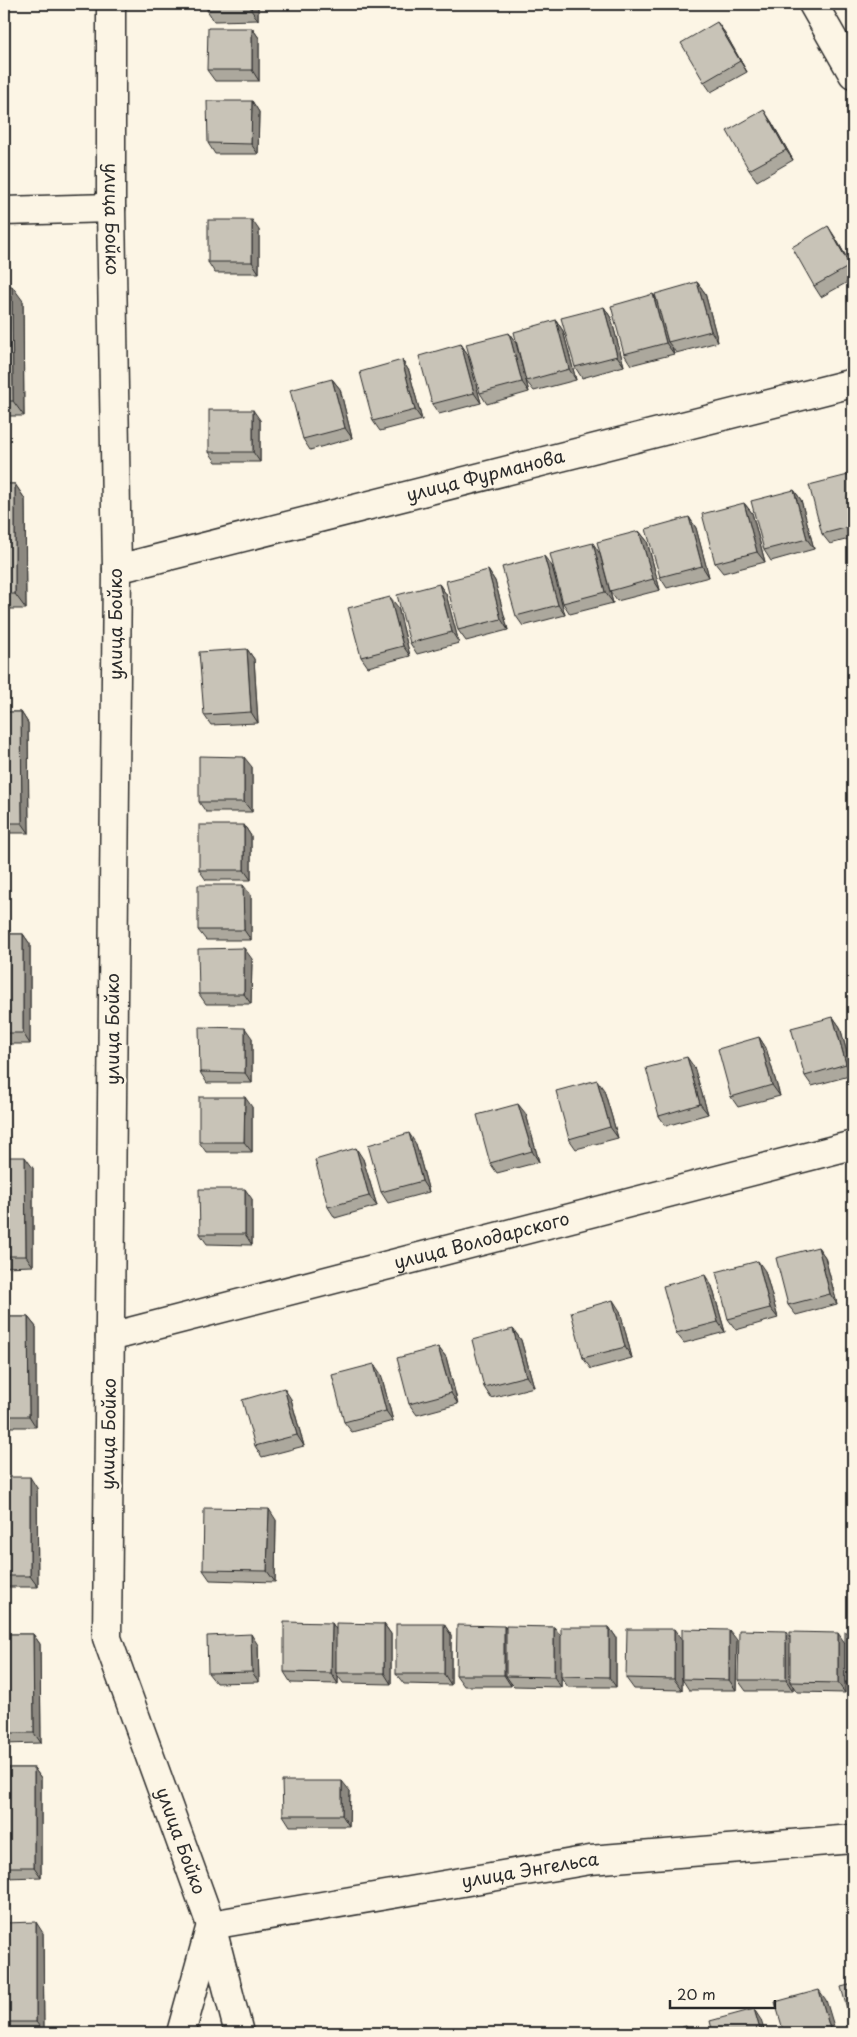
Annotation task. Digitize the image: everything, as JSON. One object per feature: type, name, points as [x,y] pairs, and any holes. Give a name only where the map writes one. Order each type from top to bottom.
[{"type":"street","name":"улица Бойко","points":[[111,4],[111,208],[117,569],[107,1638],[211,1925],[239,2033]]},
{"type":"street","points":[[813,4],[853,74]]},
{"type":"street","points":[[4,211],[111,208]]},
{"type":"street","name":"улица Фурманова","points":[[117,569],[853,383]]},
{"type":"street","name":"улица Володарского","points":[[110,1337],[853,1145]]},
{"type":"street","name":"улица Энгельса","points":[[211,1925],[590,1860],[853,1839]]},
{"type":"street","points":[[181,2033],[211,1925]]},
{"type":"building","points":[[207,4],[251,4],[251,10],[207,10]]},
{"type":"building","points":[[717,22],[740,61],[704,82],[681,43]]},
{"type":"building","points":[[208,28],[252,28],[252,70],[207,70]]},
{"type":"building","points":[[207,101],[252,101],[251,144],[208,143]]},
{"type":"building","points":[[764,110],[786,150],[749,170],[727,131]]},
{"type":"building","points":[[208,220],[252,220],[252,262],[208,262]]},
{"type":"building","points":[[828,226],[850,266],[814,286],[792,247]]},
{"type":"building","points":[[697,282],[711,331],[668,342],[655,294]]},
{"type":"building","points":[[4,286],[12,286],[13,401],[4,401]]},
{"type":"building","points":[[653,294],[666,343],[624,354],[611,306]]},
{"type":"building","points":[[604,307],[617,356],[575,367],[561,318]]},
{"type":"building","points":[[556,320],[569,369],[526,381],[514,332]]},
{"type":"building","points":[[509,333],[522,382],[480,393],[466,344]]},
{"type":"building","points":[[461,344],[474,393],[432,404],[419,356]]},
{"type":"building","points":[[402,360],[415,410],[373,421],[360,372]]},
{"type":"building","points":[[332,379],[345,428],[303,439],[290,390]]},
{"type":"building","points":[[209,410],[253,410],[253,452],[209,452]]},
{"type":"building","points":[[852,474],[853,526],[822,534],[809,485]]},
{"type":"building","points":[[4,484],[15,484],[15,594],[4,594]]},
{"type":"building","points":[[794,490],[807,539],[764,550],[751,501]]},
{"type":"building","points":[[744,503],[757,552],[715,563],[702,514]]},
{"type":"building","points":[[689,517],[702,566],[660,577],[646,529]]},
{"type":"building","points":[[639,531],[653,579],[610,591],[597,542]]},
{"type":"building","points":[[593,543],[605,592],[563,603],[550,554]]},
{"type":"building","points":[[544,556],[558,605],[516,616],[502,567]]},
{"type":"building","points":[[488,570],[501,619],[458,630],[446,581]]},
{"type":"building","points":[[439,584],[452,632],[410,643],[397,595]]},
{"type":"building","points":[[390,597],[403,646],[361,657],[348,608]]},
{"type":"building","points":[[247,649],[251,712],[204,715],[199,652]]},
{"type":"building","points":[[4,712],[21,712],[22,823],[4,823]]},
{"type":"building","points":[[199,756],[244,757],[244,802],[199,802]]},
{"type":"building","points":[[199,825],[244,825],[244,870],[199,870]]},
{"type":"building","points":[[198,885],[243,885],[244,930],[198,930]]},
{"type":"building","points":[[4,934],[23,934],[23,1033],[4,1033]]},
{"type":"building","points":[[244,948],[244,994],[199,994],[198,949]]},
{"type":"building","points":[[833,1017],[846,1064],[805,1076],[791,1028]]},
{"type":"building","points":[[199,1027],[245,1028],[245,1073],[200,1072]]},
{"type":"building","points":[[759,1037],[772,1085],[731,1097],[718,1049]]},
{"type":"building","points":[[687,1057],[700,1104],[659,1116],[646,1068]]},
{"type":"building","points":[[597,1080],[610,1127],[569,1139],[556,1091]]},
{"type":"building","points":[[199,1097],[245,1097],[244,1142],[199,1142]]},
{"type":"building","points":[[518,1104],[532,1151],[490,1163],[477,1115]]},
{"type":"building","points":[[409,1133],[422,1181],[381,1192],[368,1145]]},
{"type":"building","points":[[356,1148],[369,1196],[328,1207],[315,1160]]},
{"type":"building","points":[[4,1157],[25,1157],[26,1256],[4,1256]]},
{"type":"building","points":[[199,1189],[245,1189],[245,1234],[200,1234]]},
{"type":"building","points":[[853,1237],[853,1261],[848,1239]]},
{"type":"building","points":[[818,1247],[830,1294],[788,1305],[776,1258]]},
{"type":"building","points":[[758,1261],[770,1308],[728,1319],[716,1272]]},
{"type":"building","points":[[705,1275],[718,1322],[676,1333],[663,1286]]},
{"type":"building","points":[[613,1300],[625,1347],[583,1358],[571,1312]]},
{"type":"building","points":[[4,1317],[28,1317],[29,1416],[4,1416]]},
{"type":"building","points":[[513,1329],[526,1376],[484,1387],[472,1340]]},
{"type":"building","points":[[438,1347],[451,1393],[409,1404],[397,1358]]},
{"type":"building","points":[[374,1364],[386,1411],[344,1422],[332,1375]]},
{"type":"building","points":[[284,1388],[297,1435],[255,1446],[242,1400]]},
{"type":"building","points":[[4,1477],[30,1477],[30,1576],[4,1576]]},
{"type":"building","points":[[204,1508],[269,1509],[267,1571],[203,1570]]},
{"type":"building","points":[[284,1622],[332,1623],[331,1673],[284,1672]]},
{"type":"building","points":[[336,1623],[384,1624],[384,1673],[336,1673]]},
{"type":"building","points":[[396,1624],[444,1624],[444,1674],[396,1674]]},
{"type":"building","points":[[457,1625],[504,1626],[504,1675],[456,1675]]},
{"type":"building","points":[[506,1626],[554,1627],[554,1677],[506,1676]]},
{"type":"building","points":[[561,1627],[609,1627],[609,1677],[561,1676]]},
{"type":"building","points":[[627,1629],[674,1629],[674,1679],[626,1678]]},
{"type":"building","points":[[682,1629],[729,1630],[729,1680],[682,1679]]},
{"type":"building","points":[[739,1630],[786,1631],[786,1680],[738,1680]]},
{"type":"building","points":[[790,1632],[838,1633],[838,1683],[790,1682]]},
{"type":"building","points":[[845,1632],[853,1632],[853,1682],[845,1682]]},
{"type":"building","points":[[4,1634],[33,1634],[34,1733],[4,1733]]},
{"type":"building","points":[[251,1634],[252,1672],[208,1673],[207,1636]]},
{"type":"building","points":[[4,1768],[34,1768],[34,1867],[4,1867]]},
{"type":"building","points":[[282,1781],[342,1781],[342,1815],[283,1815]]},
{"type":"building","points":[[36,1922],[36,2022],[4,2022],[4,1923]]},
{"type":"building","points":[[853,1984],[853,2030],[841,1987]]},
{"type":"building","points":[[819,1990],[831,2033],[784,2033],[775,2002]]},
{"type":"building","points":[[754,2009],[761,2033],[713,2033],[710,2021]]},
{"type":"building","points":[[686,2026],[688,2033],[660,2033]]}]
